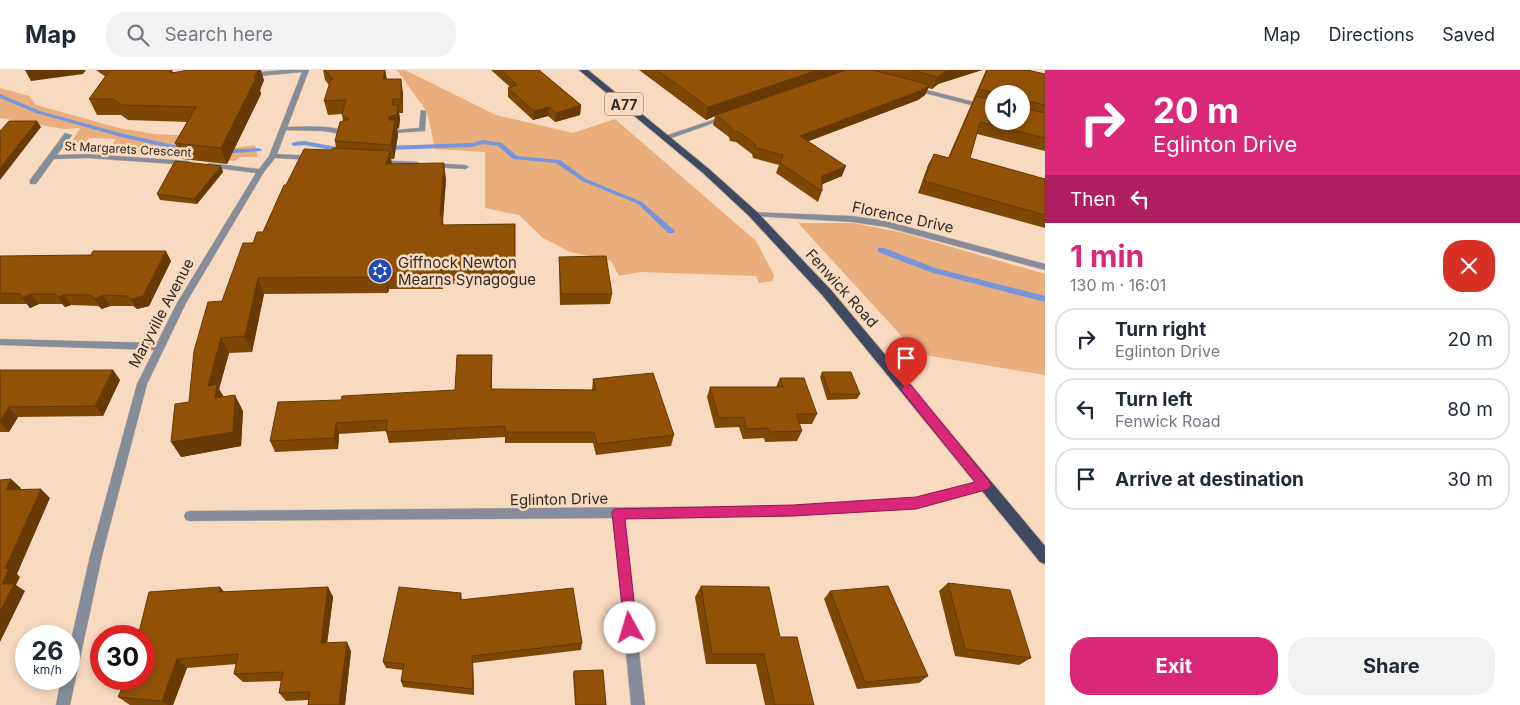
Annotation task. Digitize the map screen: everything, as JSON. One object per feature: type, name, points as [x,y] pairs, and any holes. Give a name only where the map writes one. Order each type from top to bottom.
[{"type":"main road","name":"Fenwick Road","points":[[583,70],[666,137],[753,214],[833,300],[1044,555]]},
{"type":"street","points":[[237,76],[305,70]]},
{"type":"street","name":"Maryville Avenue","points":[[80,628],[96,556],[142,384],[159,347],[261,171],[273,156],[305,70]]},
{"type":"street","points":[[911,88],[985,107]]},
{"type":"street","points":[[395,132],[423,130],[423,112]]},
{"type":"street","points":[[666,137],[734,114]]},
{"type":"street","points":[[284,129],[323,128],[346,132]]},
{"type":"street","name":"St Margarets Crescent","points":[[33,182],[54,157],[68,135]]},
{"type":"street","points":[[273,156],[320,158]]},
{"type":"street","name":"St Margarets Crescent","points":[[54,157],[130,158],[261,171]]},
{"type":"street","points":[[368,161],[465,167]]},
{"type":"street","name":"Florence Drive","points":[[753,214],[852,219],[886,224],[1045,267]]},
{"type":"street","points":[[0,342],[159,347]]},
{"type":"street","name":"Eglinton Drive","points":[[190,516],[793,511],[916,503],[985,485]]},
{"type":"street","points":[[618,513],[638,705]]},
{"type":"street","name":"Maryville Avenue","points":[[63,705],[66,690]]},
{"type":"shaded area","points":[[397,70],[405,70],[496,115],[573,133],[615,119],[756,241],[774,275],[772,281],[759,283],[756,276],[640,272],[619,276],[611,261],[570,252],[543,238],[519,215],[485,208],[485,152],[435,149],[427,112]]},
{"type":"shaded area","points":[[0,88],[29,96],[36,105],[119,128],[155,134],[195,136],[234,148],[255,145],[258,157],[241,157],[234,161],[109,149],[116,139],[89,138],[81,148],[71,143],[80,128],[64,129],[0,118]]},
{"type":"shaded area","points":[[798,223],[853,223],[900,232],[1045,274],[1045,375],[918,354]]},
{"type":"building","points":[[110,70],[168,70],[172,73],[188,70],[258,70],[254,78],[256,78],[221,148],[175,143],[196,107],[121,105],[114,99],[89,99]]},
{"type":"building","points":[[325,70],[385,70],[383,79],[401,79],[401,99],[393,99],[392,105],[398,105],[397,114],[389,117],[389,120],[395,120],[391,145],[335,141],[340,122],[349,119],[342,115],[346,100],[324,101],[331,79],[333,79]]},
{"type":"building","points":[[501,70],[539,70],[581,105],[556,113],[549,107],[534,111],[508,88],[517,85]]},
{"type":"building","points":[[657,70],[818,70],[708,107]]},
{"type":"building","points":[[846,70],[873,70],[930,85],[922,90],[800,136],[846,166],[822,176],[822,191],[780,163],[783,155],[756,148],[755,144],[739,132],[732,131],[731,127],[716,115]]},
{"type":"building","points":[[911,70],[950,70],[938,77]]},
{"type":"building","points":[[987,70],[1027,70],[1045,74],[1045,105],[1030,101],[1030,85],[985,85],[985,90],[979,89]]},
{"type":"building","points":[[976,96],[985,98],[985,123],[980,122],[970,158],[1045,179],[1045,215],[924,181],[934,154],[949,158]]},
{"type":"building","points":[[1030,110],[1045,113],[1045,138],[1012,130],[1030,130]]},
{"type":"building","points":[[9,121],[37,121],[0,168],[0,131]]},
{"type":"building","points":[[333,148],[390,151],[386,164],[444,163],[440,216],[442,216],[442,225],[515,224],[515,268],[441,268],[441,273],[386,273],[385,277],[258,278],[245,336],[221,338],[208,386],[217,384],[215,398],[235,395],[233,432],[171,442],[175,404],[189,402],[194,351],[208,302],[222,301],[243,243],[253,243],[257,232],[263,232],[284,185],[286,185],[304,149],[332,150]]},
{"type":"building","points":[[175,161],[221,166],[194,199],[157,194]]},
{"type":"building","points":[[93,251],[166,251],[143,296],[131,299],[127,296],[103,295],[95,299],[91,295],[64,295],[58,297],[55,294],[31,294],[22,298],[20,294],[0,293],[0,256],[91,255]]},
{"type":"building","points":[[606,256],[612,294],[561,294],[559,257]]},
{"type":"building","points":[[457,355],[492,355],[491,389],[596,390],[593,379],[653,373],[674,435],[597,444],[594,432],[505,432],[505,426],[386,432],[387,420],[336,423],[334,438],[270,441],[278,402],[341,400],[342,396],[455,390]]},
{"type":"building","points":[[0,370],[113,370],[95,406],[9,407],[0,421]]},
{"type":"building","points":[[822,372],[851,372],[860,394],[830,394]]},
{"type":"building","points":[[780,378],[804,378],[817,414],[796,414],[802,431],[770,432],[768,428],[747,429],[743,417],[719,418],[710,387],[783,387]]},
{"type":"building","points":[[11,479],[6,490],[41,489],[5,568],[9,569],[2,584],[14,584],[0,612],[0,480]]},
{"type":"building","points":[[948,583],[1010,590],[1031,658],[965,649]]},
{"type":"building","points":[[701,586],[769,587],[780,637],[797,637],[814,705],[775,705],[764,654],[712,654]]},
{"type":"building","points":[[888,586],[928,676],[865,682],[830,591]]},
{"type":"building","points":[[220,587],[219,592],[328,587],[321,643],[347,642],[339,705],[308,705],[310,692],[279,693],[283,672],[234,674],[238,654],[177,659],[162,701],[118,697],[121,690],[155,690],[155,625],[141,625],[149,592]]},
{"type":"building","points":[[399,587],[461,593],[460,600],[573,588],[582,643],[472,656],[473,689],[401,681],[404,664],[383,662]]},
{"type":"building","points":[[603,670],[606,705],[576,705],[574,671]]},
{"type":"waterway","points":[[0,96],[38,112],[123,136],[187,150]]},
{"type":"waterway","points":[[386,148],[472,145],[483,142],[500,144],[515,158],[558,161],[584,180],[640,203],[671,231]]},
{"type":"waterway","points":[[294,144],[304,143],[343,150]]},
{"type":"waterway","points":[[222,152],[259,150]]},
{"type":"waterway","points":[[881,250],[933,270],[1045,299]]},
{"type":"place","name":"Giffnock Newton Mearns Synagogue","points":[[380,271]]},
{"type":"route","points":[[630,628],[618,513],[793,511],[916,503],[985,485],[906,388]]}]
